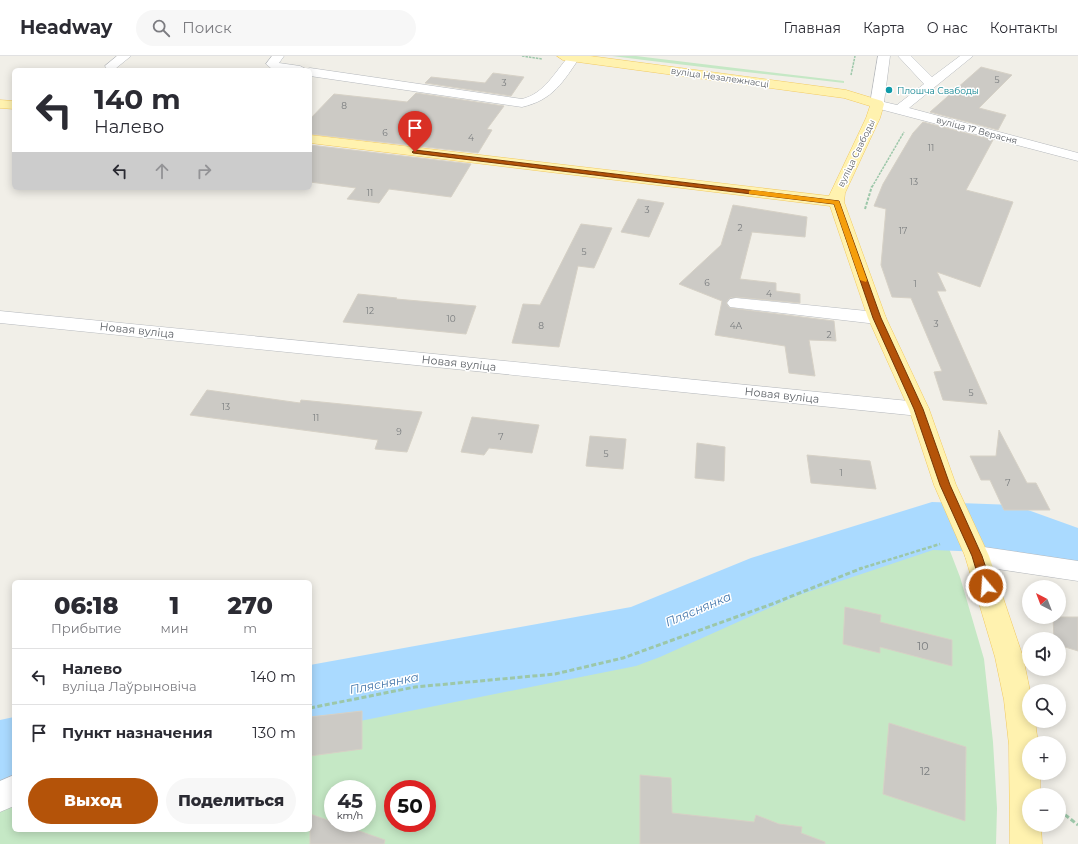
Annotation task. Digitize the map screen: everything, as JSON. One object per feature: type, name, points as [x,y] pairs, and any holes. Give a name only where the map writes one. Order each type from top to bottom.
[{"type":"main road","name":"вуліца Незалежнасці","points":[[568,57],[846,94],[877,104]]},
{"type":"main road","points":[[0,104],[12,105]]},
{"type":"main road","name":"вуліца Свабоды","points":[[836,202],[837,193],[874,118],[877,104]]},
{"type":"main road","points":[[312,139],[836,202],[877,318],[919,409],[945,485],[975,551],[1009,657],[1018,700],[1024,745],[1026,844]]},
{"type":"street","points":[[111,66],[125,56]]},
{"type":"street","points":[[278,56],[272,64],[288,68]]},
{"type":"street","points":[[877,104],[884,56]]},
{"type":"street","points":[[904,56],[932,84]]},
{"type":"street","points":[[899,110],[967,56]]},
{"type":"street","points":[[312,72],[522,103],[536,100],[544,96],[568,57]]},
{"type":"street","name":"вуліца 17 Верасня","points":[[877,104],[1078,157]]},
{"type":"street","points":[[736,303],[877,318]]},
{"type":"street","name":"Новая вуліца","points":[[0,316],[919,409]]},
{"type":"street","points":[[975,551],[1078,571]]},
{"type":"street","points":[[0,797],[12,791]]},
{"type":"path","points":[[850,77],[855,56]]},
{"type":"path","points":[[864,212],[872,186],[906,128]]},
{"type":"path","points":[[312,708],[415,687],[555,674],[623,658],[772,604],[863,568],[939,543],[944,547]]},
{"type":"path","points":[[1066,816],[1078,825]]},
{"type":"green space","points":[[612,56],[636,56],[844,81],[844,83],[699,67]]},
{"type":"green space","points":[[940,525],[960,577],[984,659],[993,742],[997,808],[996,844],[0,844],[0,797],[12,791],[12,832],[312,832],[312,698],[636,636],[774,577],[932,526]]},
{"type":"green space","points":[[993,528],[1014,529],[1078,554],[1078,567],[1022,554],[1003,544]]},
{"type":"building","points":[[981,67],[1012,75],[979,108],[1006,115],[998,130],[930,112]]},
{"type":"building","points":[[493,73],[524,77],[511,96],[425,83],[431,77],[485,83]]},
{"type":"building","points":[[416,93],[504,106],[487,129],[492,130],[478,153],[312,134],[312,117],[334,94],[407,102]]},
{"type":"building","points":[[923,122],[993,140],[966,190],[1013,202],[980,287],[937,272],[946,291],[937,291],[987,404],[943,400],[934,372],[942,371],[911,298],[892,297],[881,265],[886,209],[874,206],[883,184],[913,133]]},
{"type":"building","points":[[312,145],[471,164],[451,197],[389,189],[379,203],[347,199],[356,188],[312,182]]},
{"type":"building","points":[[638,199],[664,203],[649,237],[621,232]]},
{"type":"building","points":[[733,205],[807,217],[805,237],[752,232],[740,279],[776,283],[776,291],[800,294],[800,303],[736,297],[730,298],[726,303],[730,308],[834,321],[836,341],[809,340],[815,376],[789,373],[785,346],[715,335],[722,301],[679,284],[721,245]]},
{"type":"building","points":[[581,224],[612,228],[594,268],[578,266],[559,347],[512,343],[523,304],[540,305]]},
{"type":"building","points":[[358,294],[476,306],[466,334],[343,322]]},
{"type":"building","points":[[207,390],[300,403],[301,400],[422,412],[407,452],[375,449],[378,440],[190,415]]},
{"type":"building","points":[[472,417],[539,425],[532,453],[489,448],[484,455],[461,452]]},
{"type":"building","points":[[999,430],[1027,483],[1036,483],[1050,510],[1004,510],[990,480],[981,480],[970,456],[996,456]]},
{"type":"building","points":[[590,436],[626,439],[623,469],[586,466]]},
{"type":"building","points":[[697,443],[725,447],[724,481],[695,478]]},
{"type":"building","points":[[807,455],[870,461],[876,489],[811,483]]},
{"type":"building","points":[[845,607],[881,615],[880,622],[952,640],[952,666],[880,647],[880,653],[843,644]]},
{"type":"building","points":[[1066,617],[1078,617],[1078,651],[1066,647],[1066,632],[1054,632],[1053,624],[1066,624]]},
{"type":"building","points":[[362,711],[362,749],[312,756],[312,717]]},
{"type":"building","points":[[889,723],[966,747],[965,821],[883,794]]},
{"type":"building","points":[[640,775],[671,778],[672,813],[754,822],[756,815],[779,824],[802,827],[801,833],[825,842],[825,844],[640,844]]},
{"type":"building","points":[[312,815],[324,819],[324,832],[362,832],[385,840],[384,844],[310,844]]},
{"type":"waterway","name":"Пляснянка","points":[[312,698],[636,636],[774,577],[932,526],[1014,529],[1078,554]]},
{"type":"waterway","name":"Пляснянка","points":[[0,757],[12,754]]},
{"type":"slow traffic","points":[[752,192],[836,202],[864,280]]},
{"type":"place","name":"Плошча Свабоды","points":[[889,90]]},
{"type":"route","points":[[415,152],[836,202],[877,318],[919,409],[945,485],[977,556],[986,586]]}]
